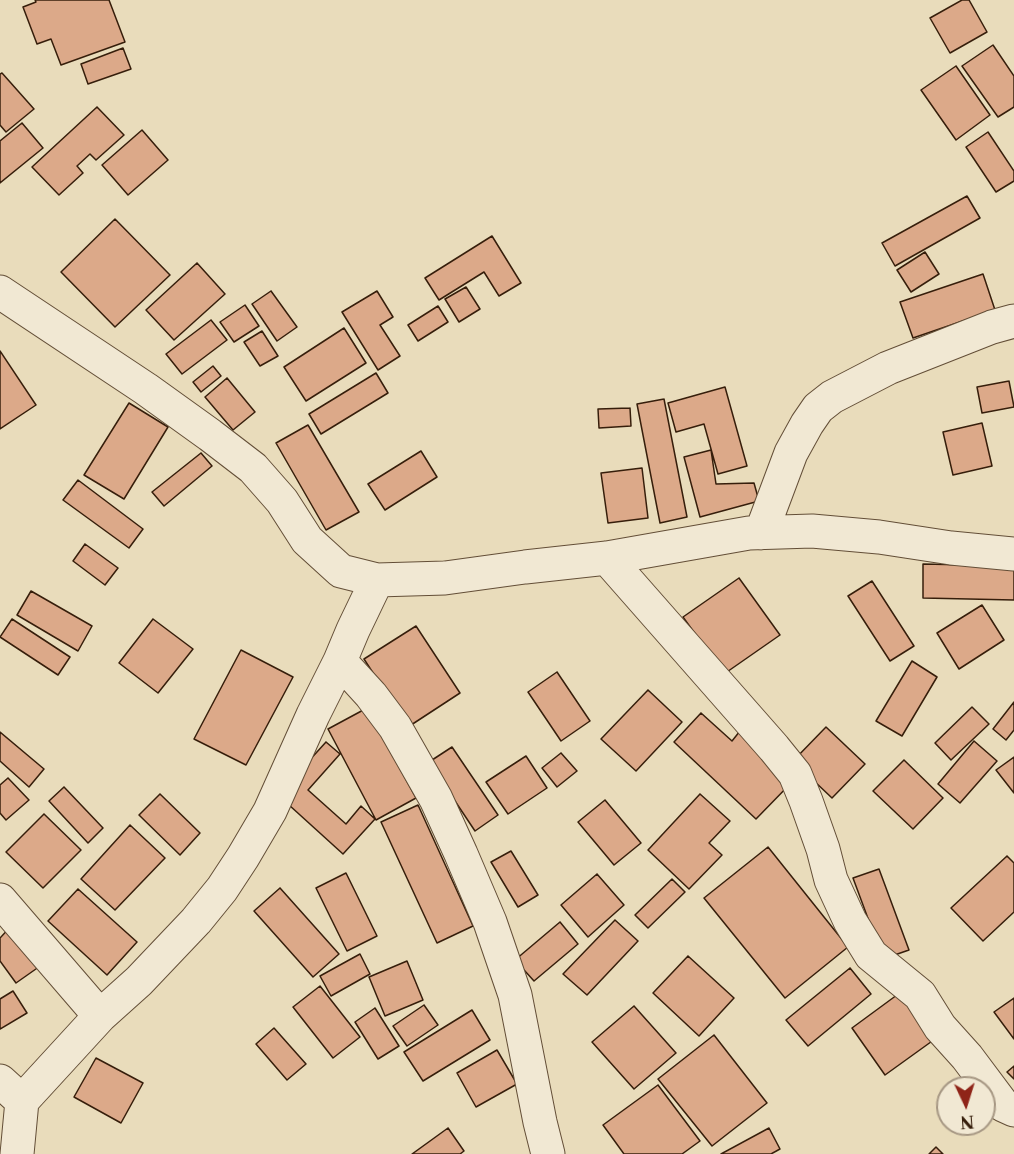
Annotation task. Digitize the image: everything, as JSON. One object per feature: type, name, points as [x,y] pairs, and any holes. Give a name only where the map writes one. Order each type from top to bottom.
[{"type":"street","points":[[0,292],[146,389],[253,468],[282,501],[307,540],[341,571],[377,580],[445,578],[607,558],[749,533],[812,531],[1014,554]]},
{"type":"street","points":[[761,533],[791,453],[818,408],[832,397],[888,368],[971,335],[1014,321]]},
{"type":"street","points":[[607,558],[795,774],[807,801],[831,880],[850,921],[871,955],[920,995],[940,1027],[967,1057],[1003,1105],[1014,1110]]},
{"type":"street","points":[[17,1154],[11,1091],[139,981],[196,921],[227,881],[270,811],[377,580]]},
{"type":"street","points":[[340,661],[371,695],[395,727],[436,799],[490,922],[515,995],[537,1111],[548,1154]]},
{"type":"street","points":[[0,900],[100,1016]]},
{"type":"building","points":[[35,0],[109,0],[125,42],[61,65],[51,39],[37,44],[23,7],[36,2]]},
{"type":"building","points":[[962,0],[969,0],[987,32],[950,53],[930,18]]},
{"type":"building","points":[[993,45],[1014,76],[1014,107],[998,117],[962,66]]},
{"type":"building","points":[[123,48],[131,69],[88,84],[81,64]]},
{"type":"building","points":[[956,66],[990,115],[956,140],[921,90]]},
{"type":"building","points":[[2,73],[34,109],[6,132],[0,125],[0,74]]},
{"type":"building","points":[[97,107],[124,135],[96,160],[90,154],[77,166],[83,173],[59,195],[32,167]]},
{"type":"building","points":[[22,123],[43,148],[0,183],[0,141]]},
{"type":"building","points":[[142,130],[168,160],[128,195],[102,165]]},
{"type":"building","points":[[988,132],[1014,171],[1014,181],[996,192],[966,147]]},
{"type":"building","points":[[967,196],[980,218],[895,266],[882,243]]},
{"type":"building","points":[[115,219],[170,275],[115,327],[61,272]]},
{"type":"building","points":[[492,236],[521,283],[499,296],[484,272],[439,300],[425,278]]},
{"type":"building","points":[[925,252],[939,274],[911,292],[897,270]]},
{"type":"building","points":[[197,263],[225,294],[174,340],[146,310]]},
{"type":"building","points":[[983,274],[995,310],[913,338],[900,302]]},
{"type":"building","points":[[466,287],[480,309],[459,322],[445,299]]},
{"type":"building","points":[[271,291],[297,327],[277,341],[252,304]]},
{"type":"building","points":[[377,291],[393,317],[380,325],[400,356],[378,370],[342,312]]},
{"type":"building","points":[[245,305],[259,326],[234,342],[220,322]]},
{"type":"building","points":[[438,306],[448,322],[418,341],[408,325]]},
{"type":"building","points":[[211,320],[227,340],[182,374],[166,354]]},
{"type":"building","points":[[344,328],[366,363],[306,401],[284,367]]},
{"type":"building","points":[[262,331],[278,356],[260,366],[244,342]]},
{"type":"building","points":[[0,351],[36,405],[0,429]]},
{"type":"building","points":[[213,366],[221,376],[201,392],[193,382]]},
{"type":"building","points":[[376,373],[388,393],[321,434],[309,414]]},
{"type":"building","points":[[227,378],[255,412],[233,430],[205,397]]},
{"type":"building","points":[[1009,381],[1014,407],[982,413],[977,387]]},
{"type":"building","points":[[725,387],[747,466],[718,474],[704,424],[676,432],[668,403]]},
{"type":"building","points":[[664,399],[687,517],[660,523],[637,404]]},
{"type":"building","points":[[129,403],[168,427],[124,499],[84,475]]},
{"type":"building","points":[[630,408],[631,426],[599,428],[598,409]]},
{"type":"building","points":[[982,423],[992,466],[953,475],[943,432]]},
{"type":"building","points":[[308,425],[359,512],[326,530],[276,443]]},
{"type":"building","points":[[711,450],[716,484],[754,483],[759,501],[700,517],[684,457]]},
{"type":"building","points":[[421,451],[437,477],[385,510],[368,484]]},
{"type":"building","points":[[201,453],[212,466],[164,506],[152,492]]},
{"type":"building","points":[[642,468],[648,518],[608,523],[601,473]]},
{"type":"building","points":[[78,480],[143,529],[129,548],[63,500]]},
{"type":"building","points":[[85,544],[118,568],[105,585],[73,561]]},
{"type":"building","points":[[923,564],[1014,566],[1014,600],[923,598]]},
{"type":"building","points":[[739,578],[780,635],[724,674],[683,617]]},
{"type":"building","points":[[872,581],[914,646],[890,661],[848,596]]},
{"type":"building","points":[[31,591],[92,626],[78,651],[17,615]]},
{"type":"building","points":[[982,605],[1004,640],[959,669],[937,633]]},
{"type":"building","points":[[12,619],[70,657],[58,675],[0,637]]},
{"type":"building","points":[[153,619],[193,649],[158,693],[119,663]]},
{"type":"building","points":[[416,626],[460,693],[408,727],[364,659]]},
{"type":"building","points":[[241,650],[293,677],[246,765],[194,739]]},
{"type":"building","points":[[912,661],[937,677],[902,736],[876,721]]},
{"type":"building","points":[[557,672],[590,721],[561,741],[528,692]]},
{"type":"building","points":[[648,690],[682,722],[636,771],[601,739]]},
{"type":"building","points":[[1014,702],[1014,730],[1006,740],[993,729]]},
{"type":"building","points":[[972,707],[989,724],[951,760],[935,743]]},
{"type":"building","points":[[367,708],[416,798],[376,820],[328,729]]},
{"type":"building","points":[[701,713],[732,741],[740,731],[793,781],[756,819],[674,742]]},
{"type":"building","points":[[826,727],[865,764],[832,798],[793,761]]},
{"type":"building","points":[[0,732],[44,769],[29,787],[0,761]]},
{"type":"building","points":[[974,741],[997,761],[960,803],[938,784]]},
{"type":"building","points":[[326,742],[340,754],[308,790],[346,824],[361,806],[375,819],[343,854],[278,795]]},
{"type":"building","points":[[452,747],[498,815],[475,831],[429,762]]},
{"type":"building","points":[[561,753],[577,771],[557,787],[542,768]]},
{"type":"building","points":[[526,756],[547,788],[508,814],[486,782]]},
{"type":"building","points":[[1014,757],[1014,793],[996,770]]},
{"type":"building","points":[[904,760],[943,798],[913,829],[873,791]]},
{"type":"building","points":[[8,778],[29,800],[6,820],[0,813],[0,785]]},
{"type":"building","points":[[64,787],[103,828],[88,843],[49,801]]},
{"type":"building","points":[[160,794],[200,833],[180,855],[139,815]]},
{"type":"building","points":[[700,794],[730,821],[709,843],[722,855],[689,889],[648,850]]},
{"type":"building","points":[[605,800],[641,843],[614,865],[578,822]]},
{"type":"building","points":[[418,805],[473,926],[437,943],[381,822]]},
{"type":"building","points":[[44,814],[81,850],[43,888],[6,852]]},
{"type":"building","points":[[130,825],[165,858],[115,910],[81,879]]},
{"type":"building","points":[[768,847],[848,947],[785,998],[704,898]]},
{"type":"building","points":[[511,851],[538,895],[518,907],[491,862]]},
{"type":"building","points":[[1007,856],[1014,863],[1014,912],[983,941],[951,908]]},
{"type":"building","points":[[879,869],[909,950],[883,959],[853,878]]},
{"type":"building","points":[[346,873],[377,936],[347,951],[316,888]]},
{"type":"building","points":[[597,874],[624,905],[588,937],[561,905]]},
{"type":"building","points":[[672,879],[685,892],[648,928],[635,915]]},
{"type":"building","points":[[280,888],[339,954],[313,977],[254,911]]},
{"type":"building","points":[[78,889],[137,942],[107,975],[48,921]]},
{"type":"building","points":[[615,920],[638,941],[587,995],[563,974]]},
{"type":"building","points":[[560,922],[578,944],[534,981],[515,960]]},
{"type":"building","points":[[14,923],[43,964],[16,983],[0,961],[0,938]]},
{"type":"building","points":[[360,954],[370,974],[331,996],[320,976]]},
{"type":"building","points":[[688,956],[734,998],[699,1036],[653,993]]},
{"type":"building","points":[[407,961],[423,1000],[385,1016],[369,977]]},
{"type":"building","points":[[850,968],[871,994],[808,1046],[786,1020]]},
{"type":"building","points":[[320,986],[360,1037],[333,1058],[293,1007]]},
{"type":"building","points":[[13,991],[27,1013],[0,1029],[0,999]]},
{"type":"building","points":[[901,992],[935,1039],[885,1075],[852,1028]]},
{"type":"building","points":[[1014,998],[1014,1039],[994,1012]]},
{"type":"building","points":[[424,1005],[438,1025],[407,1046],[393,1026]]},
{"type":"building","points":[[634,1006],[676,1053],[634,1089],[592,1042]]},
{"type":"building","points":[[375,1008],[399,1046],[378,1059],[355,1022]]},
{"type":"building","points":[[472,1010],[490,1040],[423,1081],[404,1052]]},
{"type":"building","points":[[274,1028],[306,1064],[287,1080],[256,1044]]},
{"type":"building","points":[[714,1035],[767,1103],[712,1146],[658,1079]]},
{"type":"building","points":[[497,1050],[517,1084],[476,1107],[457,1073]]},
{"type":"building","points":[[96,1058],[143,1083],[121,1123],[74,1097]]},
{"type":"building","points":[[1014,1066],[1014,1079],[1007,1072]]},
{"type":"building","points":[[658,1085],[700,1141],[682,1154],[624,1154],[603,1125]]},
{"type":"building","points":[[448,1128],[464,1151],[460,1154],[412,1154]]},
{"type":"building","points":[[769,1128],[780,1149],[771,1154],[721,1154]]},
{"type":"building","points":[[936,1147],[943,1154],[929,1154]]}]
